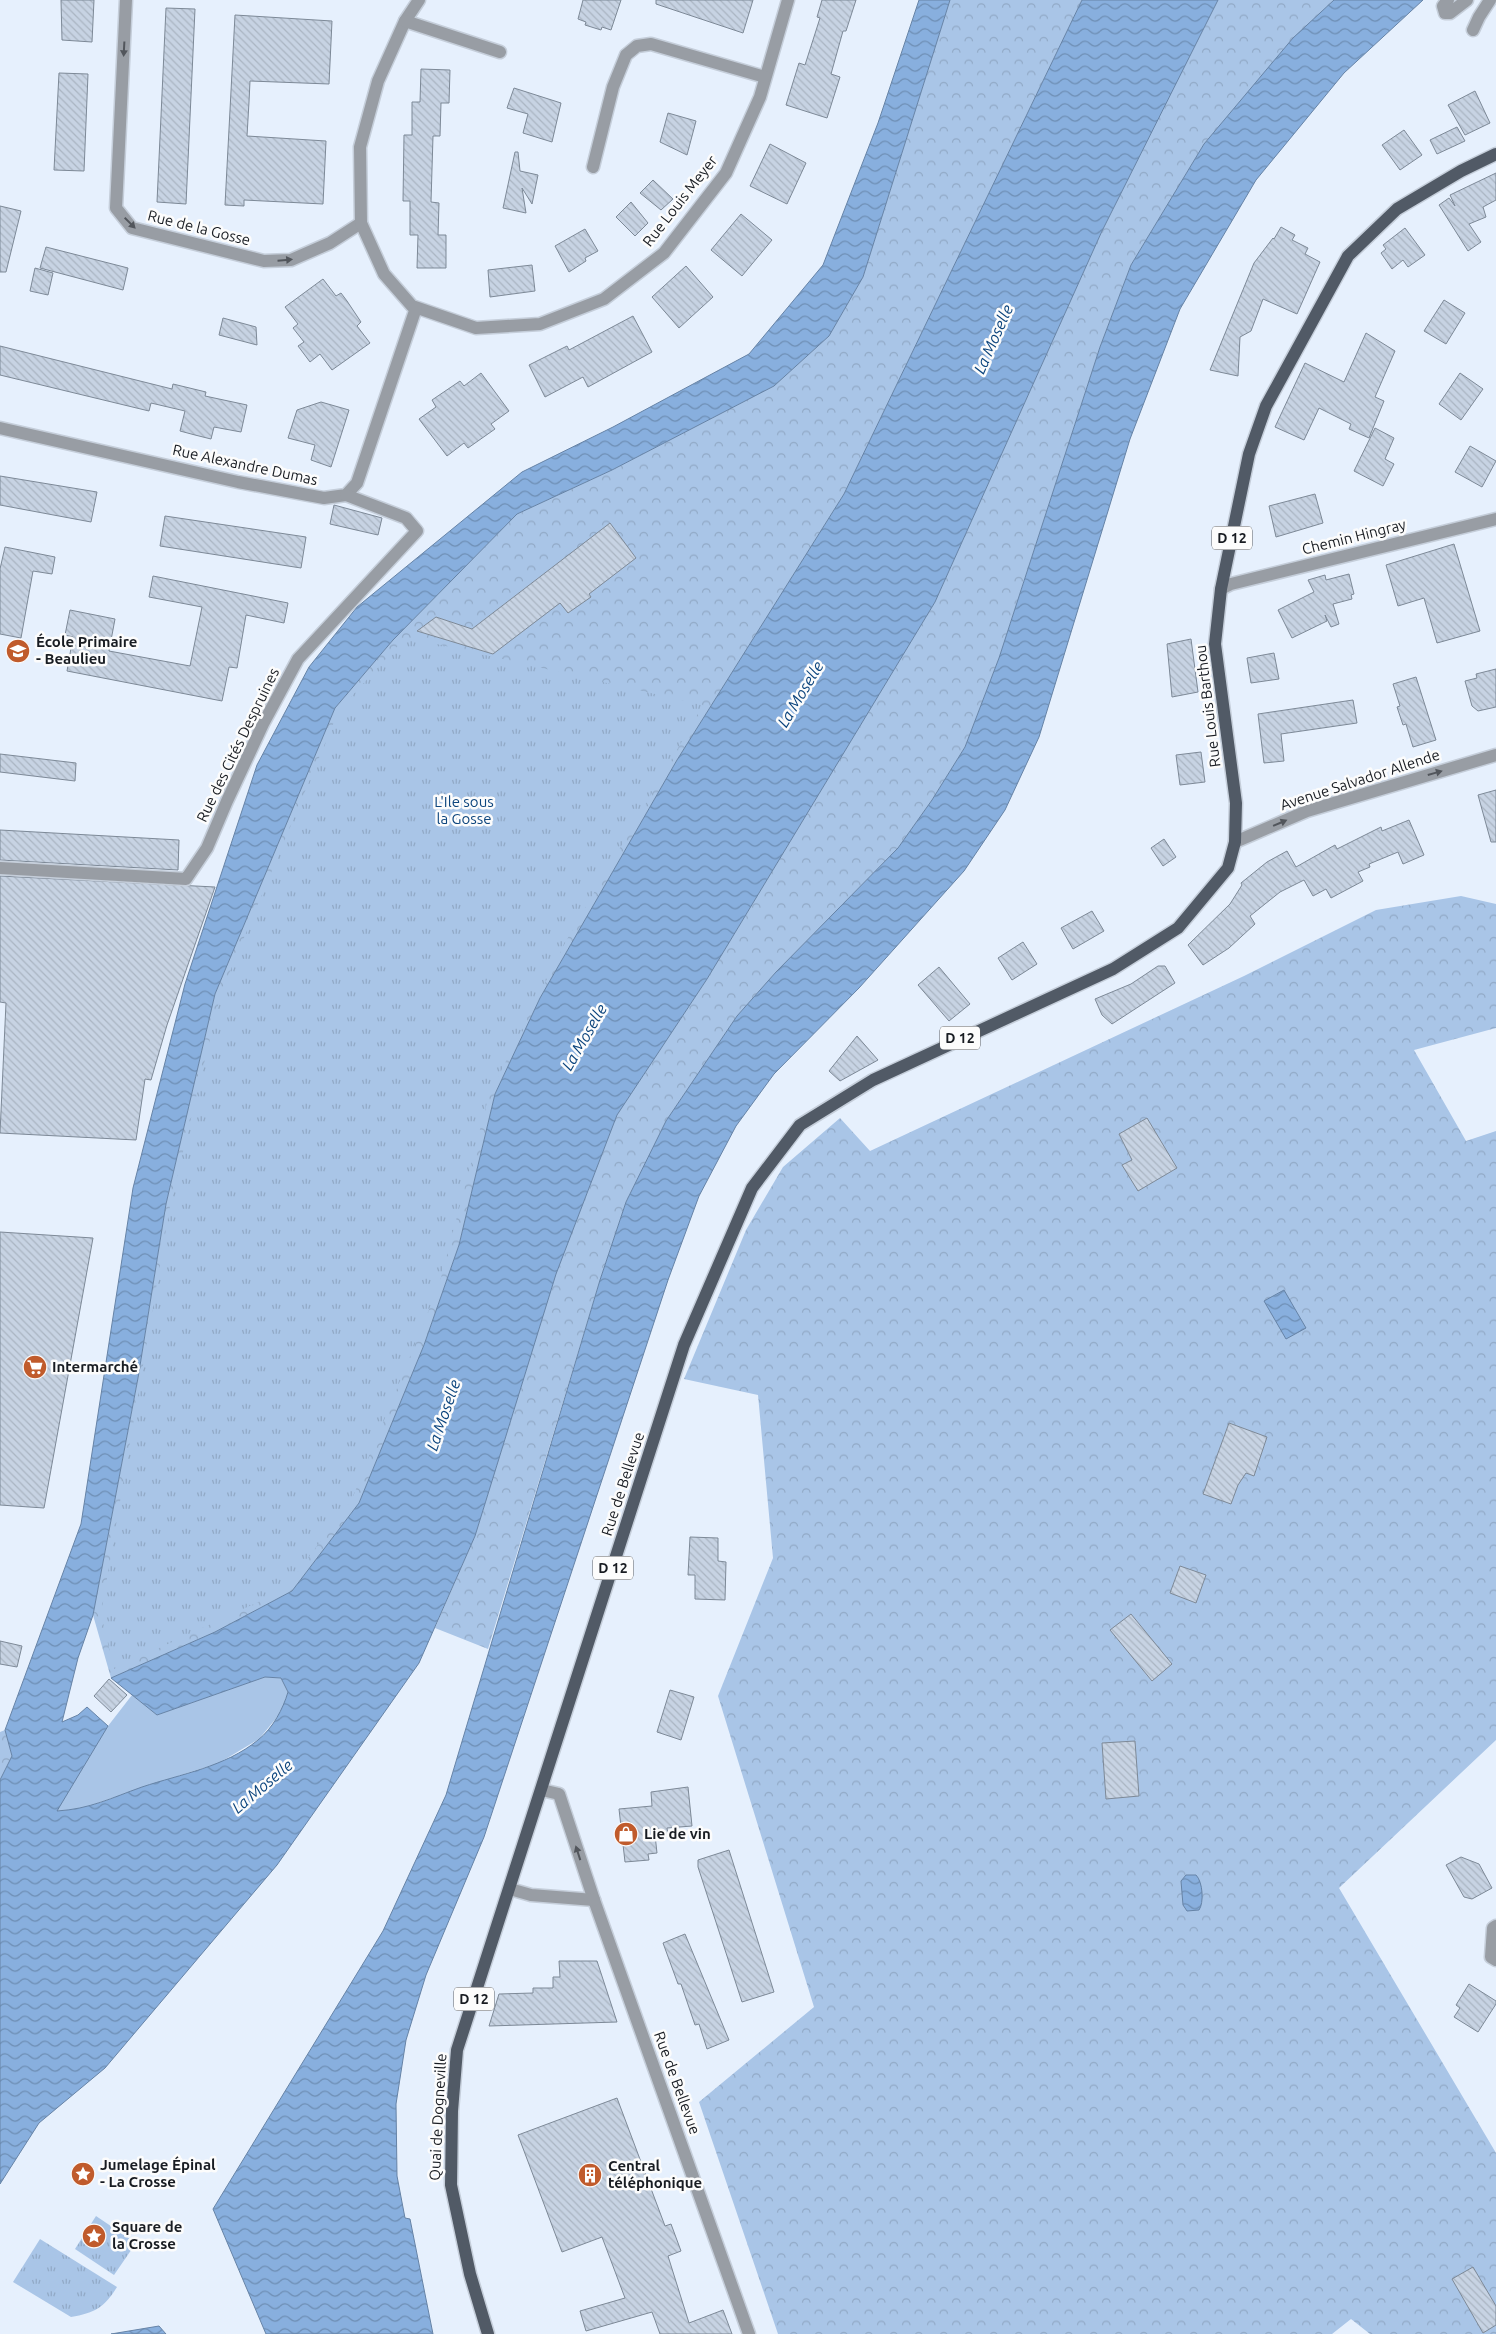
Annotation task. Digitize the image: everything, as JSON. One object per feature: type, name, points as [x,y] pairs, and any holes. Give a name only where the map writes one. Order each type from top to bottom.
[{"type":"main road","name":"Rue Louis Barthou","points":[[813,1118],[873,1080],[1113,969],[1178,928],[1228,868],[1235,842],[1236,803],[1215,644],[1249,454],[1266,406],[1348,256],[1397,209],[1462,171],[1496,154]]},
{"type":"main road","name":"Rue de Bellevue","points":[[542,1790],[684,1345],[752,1188],[800,1125],[813,1118]]},
{"type":"main road","name":"Quai de Dogneville","points":[[488,2334],[470,2274],[450,2185],[452,2111],[457,2050],[542,1790]]},
{"type":"street","name":"Rue de la Gosse","points":[[126,0],[116,208],[132,228],[264,261],[291,260],[330,243],[361,223]]},
{"type":"street","name":"Rue Louis Meyer","points":[[419,0],[404,21],[378,81],[360,147],[361,223],[384,274],[412,306],[476,328],[540,324],[604,299],[664,253],[726,173],[760,97],[788,0]]},
{"type":"street","points":[[1448,0],[1443,6],[1445,13],[1467,0]]},
{"type":"street","points":[[1473,30],[1490,0]]},
{"type":"street","points":[[404,21],[500,52]]},
{"type":"street","points":[[594,167],[613,87],[626,54],[637,46],[651,44],[765,76]]},
{"type":"street","points":[[346,495],[357,483],[416,308]]},
{"type":"street","name":"Rue Alexandre Dumas","points":[[0,428],[238,482],[324,498],[346,495]]},
{"type":"street","name":"Rue des Cités Despruines","points":[[0,868],[186,880],[207,848],[227,800],[263,724],[298,659],[417,531],[406,518],[346,495]]},
{"type":"street","name":"Chemin Hingray","points":[[1226,586],[1496,518]]},
{"type":"street","name":"Avenue Salvador Allende","points":[[1235,842],[1307,811],[1496,755]]},
{"type":"street","name":"Rue de Bellevue","points":[[542,1790],[559,1794],[594,1900],[749,2334]]},
{"type":"street","points":[[510,1889],[531,1895],[594,1900]]},
{"type":"street","points":[[1496,1926],[1493,1928],[1491,1957],[1496,1960]]},
{"type":"green space","name":"L'Ile sous la Gosse","points":[[950,0],[1082,0],[844,494],[677,760],[540,998],[495,1094],[459,1245],[424,1345],[359,1503],[292,1591],[215,1632],[111,1678],[93,1615],[138,1379],[166,1204],[215,994],[335,708],[393,640],[517,514],[612,470],[774,386],[829,336],[863,277]]},
{"type":"green space","points":[[1218,0],[1334,0],[1293,39],[1204,144],[1131,265],[1100,347],[999,658],[965,747],[932,800],[898,848],[776,972],[737,1016],[666,1121],[626,1202],[600,1280],[488,1649],[435,1628],[475,1536],[556,1273],[617,1115],[707,979],[935,602],[1102,231]]},
{"type":"green space","name":"L'Ile sous la Gosse","points":[[406,637],[703,705],[566,941],[489,1095],[439,1285],[352,1499],[284,1590],[114,1669],[101,1614],[170,1206],[221,993],[339,710]]},
{"type":"green space","points":[[1461,896],[1496,904],[1496,1028],[1414,1050],[1466,1141],[1496,1131],[1496,1740],[1339,1888],[1496,2153],[1496,2334],[1370,2334],[1351,2319],[1332,2334],[778,2334],[699,2102],[814,2007],[718,1696],[773,1558],[758,1395],[684,1379],[746,1230],[783,1167],[840,1118],[870,1151],[1244,976],[1376,910]]},
{"type":"green space","points":[[265,1677],[281,1678],[288,1692],[283,1710],[259,1739],[219,1763],[81,1809],[56,1811],[108,1726],[132,1695],[157,1715]]},
{"type":"green space","points":[[5,1730],[12,1756],[0,1780],[0,1732]]},
{"type":"green space","points":[[96,2216],[136,2243],[114,2275],[75,2249]]},
{"type":"green space","points":[[40,2239],[117,2287],[108,2300],[103,2305],[86,2314],[71,2317],[13,2282]]},
{"type":"water","name":"La Moselle","points":[[919,0],[950,0],[863,277],[829,336],[774,386],[612,470],[517,514],[393,640],[335,708],[215,994],[166,1204],[138,1378],[93,1615],[78,1658],[62,1722],[78,1715],[87,1707],[108,1726],[57,1811],[69,1810],[110,1799],[217,1763],[231,1757],[258,1740],[277,1718],[288,1692],[281,1678],[265,1677],[157,1715],[111,1678],[215,1632],[292,1591],[359,1503],[424,1345],[459,1245],[495,1094],[540,998],[677,760],[844,494],[1082,0],[1218,0],[1102,231],[935,602],[707,979],[617,1115],[556,1274],[475,1536],[419,1663],[277,1865],[105,2068],[39,2123],[0,2184],[0,1780],[12,1756],[5,1730],[81,1524],[133,1188],[185,984],[257,765],[309,667],[357,607],[522,472],[613,427],[749,354],[823,265],[878,123]]},
{"type":"water","points":[[1334,0],[1423,0],[1344,73],[1256,180],[1180,309],[1130,439],[1039,737],[1005,810],[964,871],[859,988],[774,1074],[736,1126],[699,1196],[668,1280],[484,1837],[426,1975],[406,2040],[396,2104],[397,2176],[405,2218],[410,2219],[433,2334],[266,2334],[213,2209],[383,1931],[446,1795],[600,1280],[626,1202],[666,1121],[737,1016],[776,972],[898,848],[932,800],[965,747],[999,658],[1100,347],[1131,265],[1204,144],[1293,38]]},
{"type":"water","points":[[1284,1290],[1306,1328],[1286,1339],[1264,1301]]},
{"type":"water","points":[[1186,1875],[1196,1875],[1200,1882],[1202,1898],[1199,1910],[1187,1911],[1183,1905],[1181,1881]]},
{"type":"water","points":[[159,2326],[166,2334],[111,2334]]},
{"type":"building","points":[[61,0],[94,0],[92,42],[62,40]]},
{"type":"building","points":[[583,0],[621,0],[611,30],[602,27],[601,30],[585,25],[586,22],[578,19]]},
{"type":"building","points":[[656,0],[753,0],[743,33],[656,4]]},
{"type":"building","points":[[822,0],[856,0],[846,31],[843,31],[831,74],[840,77],[827,118],[786,105],[799,63],[805,65],[820,18],[817,17]]},
{"type":"building","points":[[166,8],[195,9],[186,204],[157,202]]},
{"type":"building","points":[[235,15],[332,21],[329,84],[250,81],[247,136],[326,141],[323,204],[244,200],[244,206],[225,205]]},
{"type":"building","points":[[421,69],[450,70],[449,103],[441,103],[440,136],[433,136],[431,202],[439,203],[438,235],[446,235],[446,268],[417,268],[418,235],[410,235],[410,201],[403,201],[404,135],[412,135],[412,102],[420,102]]},
{"type":"building","points":[[59,73],[88,74],[84,171],[54,170]]},
{"type":"building","points":[[514,88],[561,103],[552,142],[523,133],[528,114],[507,108]]},
{"type":"building","points":[[1475,91],[1490,123],[1465,135],[1448,105]]},
{"type":"building","points":[[668,113],[696,121],[687,155],[660,142]]},
{"type":"building","points":[[1457,127],[1465,141],[1437,154],[1430,140]]},
{"type":"building","points":[[1404,130],[1422,155],[1400,170],[1382,145]]},
{"type":"building","points":[[770,144],[806,163],[787,204],[750,186]]},
{"type":"building","points":[[515,152],[518,152],[520,171],[538,175],[532,204],[522,188],[526,213],[503,208]]},
{"type":"building","points":[[1496,173],[1496,200],[1483,207],[1486,217],[1469,224],[1481,242],[1468,251],[1439,205],[1449,198],[1455,206],[1450,195]]},
{"type":"building","points":[[653,180],[673,199],[661,210],[640,193]]},
{"type":"building","points":[[631,202],[648,223],[635,236],[616,217]]},
{"type":"building","points":[[0,206],[21,211],[6,272],[0,272]]},
{"type":"building","points":[[741,214],[772,240],[742,276],[711,250]]},
{"type":"building","points":[[1281,227],[1295,235],[1292,240],[1308,248],[1305,254],[1320,262],[1297,314],[1263,299],[1251,331],[1240,337],[1238,376],[1210,370],[1254,263],[1274,239]]},
{"type":"building","points":[[1405,228],[1425,255],[1408,267],[1403,260],[1392,269],[1381,253],[1386,249],[1383,245]]},
{"type":"building","points":[[585,229],[598,251],[585,258],[586,261],[569,272],[555,246]]},
{"type":"building","points":[[46,247],[128,268],[123,290],[40,268]]},
{"type":"building","points":[[532,265],[535,291],[490,297],[488,270]]},
{"type":"building","points":[[686,266],[713,297],[679,328],[652,297]]},
{"type":"building","points":[[35,268],[53,273],[48,295],[30,291]]},
{"type":"building","points":[[323,279],[336,296],[341,293],[347,301],[361,322],[357,326],[370,343],[332,370],[320,354],[310,362],[298,346],[304,342],[293,328],[298,324],[285,307]]},
{"type":"building","points":[[1444,300],[1465,313],[1446,344],[1424,331]]},
{"type":"building","points":[[633,316],[652,352],[588,387],[583,377],[545,397],[529,365],[567,346],[569,350]]},
{"type":"building","points":[[223,318],[256,327],[257,345],[219,335]]},
{"type":"building","points":[[1366,333],[1395,351],[1375,397],[1384,401],[1369,438],[1349,429],[1351,424],[1319,408],[1304,440],[1275,427],[1305,363],[1344,382]]},
{"type":"building","points":[[0,346],[172,389],[173,384],[206,392],[205,396],[247,405],[241,432],[214,427],[211,439],[180,431],[185,411],[151,403],[149,411],[0,375]]},
{"type":"building","points":[[481,373],[509,411],[491,424],[495,429],[468,448],[464,443],[447,456],[419,419],[436,407],[432,400],[460,381],[464,386]]},
{"type":"building","points":[[1460,373],[1483,389],[1461,420],[1439,404]]},
{"type":"building","points":[[321,402],[349,410],[331,467],[311,460],[315,445],[288,438],[297,410]]},
{"type":"building","points":[[1375,428],[1394,438],[1385,459],[1394,464],[1383,486],[1354,471]]},
{"type":"building","points":[[1470,446],[1496,461],[1482,487],[1455,472]]},
{"type":"building","points":[[0,476],[97,492],[91,522],[0,505]]},
{"type":"building","points":[[1315,494],[1323,523],[1276,537],[1269,506]]},
{"type":"building","points":[[334,505],[382,518],[378,535],[330,524]]},
{"type":"building","points":[[165,516],[306,537],[301,568],[160,546]]},
{"type":"building","points":[[610,523],[636,558],[589,594],[591,597],[568,613],[560,603],[493,654],[417,631],[436,617],[472,629]]},
{"type":"building","points":[[1454,544],[1480,631],[1437,643],[1424,598],[1398,606],[1386,565]]},
{"type":"building","points":[[5,547],[55,557],[52,574],[33,571],[21,638],[0,634],[0,569]]},
{"type":"building","points":[[1349,574],[1354,594],[1351,595],[1352,599],[1333,604],[1339,624],[1331,627],[1325,615],[1327,621],[1292,638],[1278,610],[1314,592],[1308,580],[1325,575],[1326,580]]},
{"type":"building","points":[[153,576],[288,603],[284,623],[246,615],[237,668],[229,667],[222,701],[67,671],[73,637],[65,635],[70,610],[115,619],[109,651],[190,666],[202,607],[149,597]]},
{"type":"building","points":[[1191,639],[1198,692],[1172,697],[1167,644]]},
{"type":"building","points":[[1274,653],[1279,679],[1251,683],[1247,658]]},
{"type":"building","points":[[1496,669],[1496,707],[1478,711],[1472,706],[1465,681],[1477,678],[1476,674]]},
{"type":"building","points":[[1416,677],[1436,740],[1413,747],[1406,724],[1403,725],[1397,707],[1400,706],[1393,684]]},
{"type":"building","points":[[1353,700],[1357,723],[1281,734],[1284,761],[1264,763],[1258,714]]},
{"type":"building","points":[[1201,752],[1205,782],[1180,785],[1176,755]]},
{"type":"building","points":[[0,754],[76,763],[75,781],[0,772]]},
{"type":"building","points":[[1496,790],[1496,842],[1491,842],[1478,795]]},
{"type":"building","points":[[1409,820],[1424,855],[1403,864],[1398,852],[1369,864],[1370,867],[1358,872],[1363,881],[1331,898],[1326,889],[1313,896],[1304,880],[1280,892],[1250,916],[1255,924],[1229,948],[1203,965],[1188,945],[1230,904],[1242,885],[1241,883],[1267,862],[1287,851],[1296,867],[1335,845],[1337,849],[1381,827],[1382,831]]},
{"type":"building","points":[[0,830],[179,840],[178,870],[0,860]]},
{"type":"building","points":[[1164,839],[1176,857],[1163,866],[1151,848]]},
{"type":"building","points":[[0,876],[215,887],[167,1025],[151,1080],[145,1079],[136,1140],[0,1133],[6,1003],[0,1002]]},
{"type":"building","points":[[1092,911],[1104,931],[1073,949],[1061,928]]},
{"type":"building","points":[[1023,942],[1037,964],[1012,980],[998,958]]},
{"type":"building","points":[[1158,966],[1165,966],[1175,983],[1112,1024],[1102,1015],[1095,999],[1131,984]]},
{"type":"building","points":[[939,967],[970,1004],[949,1021],[918,985]]},
{"type":"building","points":[[857,1036],[878,1060],[840,1081],[829,1071]]},
{"type":"building","points":[[1147,1118],[1177,1168],[1138,1191],[1122,1165],[1132,1160],[1119,1134]]},
{"type":"building","name":"Intermarché","points":[[0,1232],[93,1238],[44,1508],[0,1505]]},
{"type":"building","points":[[1229,1423],[1267,1437],[1254,1476],[1246,1473],[1238,1485],[1231,1504],[1203,1494]]},
{"type":"building","points":[[690,1537],[718,1538],[718,1561],[726,1562],[725,1600],[695,1599],[695,1575],[688,1575]]},
{"type":"building","points":[[1180,1566],[1206,1575],[1196,1603],[1170,1593]]},
{"type":"building","points":[[1131,1614],[1172,1664],[1152,1681],[1110,1630]]},
{"type":"building","points":[[0,1641],[22,1646],[17,1667],[0,1664]]},
{"type":"building","points":[[109,1679],[127,1695],[111,1712],[94,1696]]},
{"type":"building","points":[[670,1690],[694,1697],[681,1740],[657,1732]]},
{"type":"building","points":[[1135,1741],[1139,1796],[1106,1799],[1102,1743]]},
{"type":"building","points":[[688,1787],[692,1826],[667,1828],[668,1834],[655,1835],[657,1853],[648,1854],[649,1860],[625,1862],[619,1809],[652,1806],[651,1792]]},
{"type":"building","points":[[729,1850],[774,1992],[742,2002],[698,1867],[698,1860]]},
{"type":"building","points":[[1461,1857],[1479,1864],[1492,1888],[1472,1899],[1464,1897],[1446,1865]]},
{"type":"building","points":[[685,1934],[729,2040],[707,2049],[699,2024],[695,2025],[681,1984],[678,1984],[663,1943]]},
{"type":"building","points":[[559,1961],[597,1961],[617,2022],[489,2026],[499,1994],[533,1993],[533,1988],[553,1988],[553,1977],[560,1977]]},
{"type":"building","points":[[1469,1984],[1496,2001],[1496,2004],[1478,2032],[1454,2017],[1460,2008],[1456,2005]]},
{"type":"building","name":"Central téléphonique","points":[[617,2098],[665,2226],[671,2224],[681,2251],[668,2256],[689,2323],[723,2310],[732,2334],[660,2334],[652,2312],[586,2331],[580,2311],[625,2298],[602,2237],[562,2252],[518,2135]]},
{"type":"building","points":[[1473,2267],[1496,2306],[1496,2325],[1483,2333],[1452,2279]]},
{"type":"place","name":"École Primaire - Beaulieu","points":[[18,651]]},
{"type":"place","name":"Intermarché","points":[[35,1367]]},
{"type":"place","name":"Lie de vin","points":[[626,1834]]},
{"type":"place","name":"Jumelage Épinal - La Crosse","points":[[83,2174]]},
{"type":"place","name":"Central téléphonique","points":[[590,2175]]},
{"type":"place","name":"Square de la Crosse","points":[[94,2236]]}]
